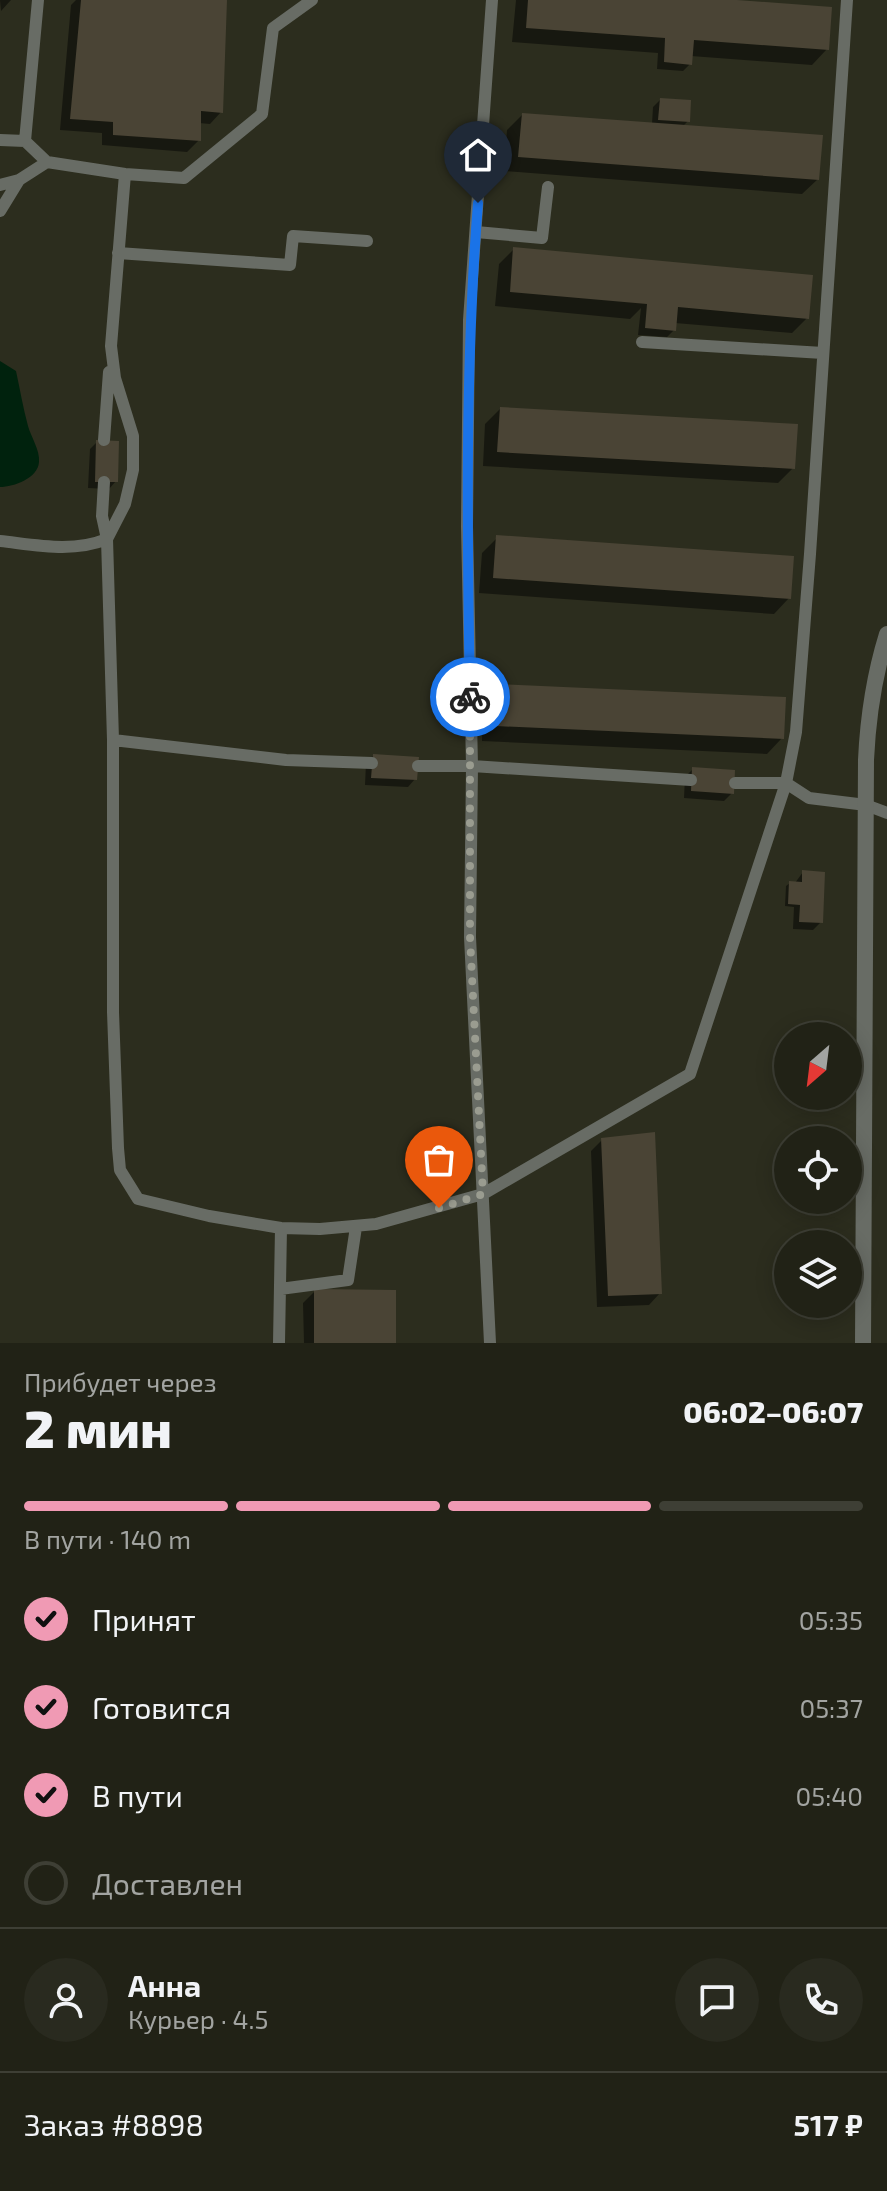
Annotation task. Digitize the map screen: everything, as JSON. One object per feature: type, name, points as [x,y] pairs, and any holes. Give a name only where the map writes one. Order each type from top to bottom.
[{"type":"street","points":[[863,1343],[869,711],[887,634]]},
{"type":"lane","points":[[25,141],[38,0]]},
{"type":"lane","points":[[0,140],[25,141],[47,162],[125,174],[184,178],[262,114],[273,28],[312,0]]},
{"type":"lane","points":[[490,1343],[470,937],[472,766],[467,526],[469,320],[492,0]]},
{"type":"lane","points":[[104,482],[102,516],[107,539],[113,740],[113,1012],[120,1170],[138,1199],[209,1216],[281,1228],[356,1227],[439,1208],[483,1194],[690,1074],[786,783],[796,732],[847,0]]},
{"type":"lane","points":[[0,185],[19,180],[47,162]]},
{"type":"lane","points":[[104,440],[125,174]]},
{"type":"lane","points":[[0,211],[19,180]]},
{"type":"lane","points":[[476,232],[542,238],[548,187]]},
{"type":"lane","points":[[118,253],[290,265],[293,236],[367,241]]},
{"type":"lane","points":[[642,342],[823,353]]},
{"type":"lane","points":[[0,541],[70,548],[88,547],[107,539],[125,504],[133,470],[133,436],[115,378],[111,346]]},
{"type":"lane","points":[[113,740],[286,760],[372,763]]},
{"type":"lane","points":[[418,766],[472,766],[691,780]]},
{"type":"lane","points":[[735,783],[786,783],[809,798],[866,805],[887,813]]},
{"type":"lane","points":[[280,1289],[348,1280],[356,1227]]},
{"type":"lane","points":[[279,1343],[281,1228]]},
{"type":"shaded area","points":[[0,361],[16,371],[39,462],[34,473],[24,480],[0,487]]},
{"type":"building","points":[[81,0],[227,0],[223,113],[201,111],[201,141],[113,135],[113,122],[70,119]]},
{"type":"building","points":[[528,0],[737,0],[832,7],[829,50],[694,40],[692,65],[664,62],[665,38],[526,28]]},
{"type":"building","points":[[660,98],[691,100],[690,122],[658,120]]},
{"type":"building","points":[[522,113],[823,135],[819,180],[518,157]]},
{"type":"building","points":[[513,247],[813,275],[809,319],[678,307],[676,331],[645,328],[647,304],[510,292]]},
{"type":"building","points":[[500,407],[798,424],[795,469],[497,452]]},
{"type":"building","points":[[96,440],[119,441],[118,482],[95,482]]},
{"type":"building","points":[[496,535],[794,556],[791,599],[493,578]]},
{"type":"building","points":[[498,684],[786,697],[784,739],[496,726]]},
{"type":"building","points":[[373,754],[419,757],[417,780],[371,778]]},
{"type":"building","points":[[692,767],[735,770],[734,794],[691,791]]},
{"type":"building","points":[[802,870],[825,872],[823,923],[799,922],[800,905],[788,904],[789,881],[802,882]]},
{"type":"building","points":[[655,1132],[662,1294],[608,1296],[601,1138]]},
{"type":"building","points":[[314,1289],[396,1290],[396,1343],[314,1343]]},
{"type":"way so far","points":[[439,1208],[483,1194],[470,937],[470,697]]},
{"type":"route","points":[[470,697],[467,526],[469,320],[478,203]]}]
